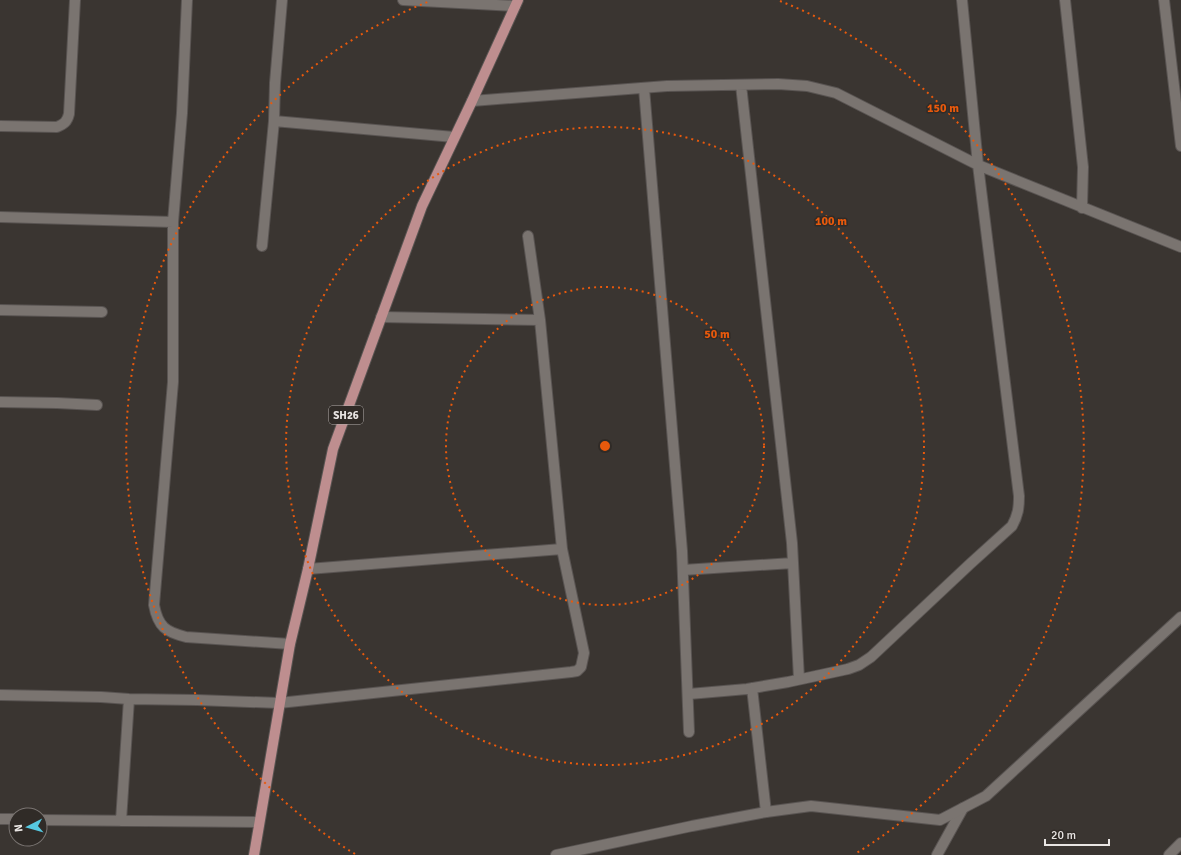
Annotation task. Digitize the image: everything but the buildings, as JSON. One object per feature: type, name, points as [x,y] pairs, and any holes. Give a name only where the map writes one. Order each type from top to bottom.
[{"type":"main road","name":"SH26","points":[[254,855],[290,644],[308,568],[333,449],[422,206],[517,3]]},
{"type":"street","points":[[0,126],[57,127],[64,124],[68,120],[75,0]]},
{"type":"street","points":[[187,0],[182,113],[172,222],[173,382],[154,606],[156,617],[162,627],[174,634],[186,637],[290,644]]},
{"type":"street","points":[[262,246],[274,121],[282,0]]},
{"type":"street","points":[[403,0],[517,3]]},
{"type":"street","points":[[688,694],[752,688],[848,669],[859,664],[870,657],[1012,526],[1017,518],[1019,496],[978,165],[962,0]]},
{"type":"street","points":[[1065,0],[1083,167],[1082,208]]},
{"type":"street","points":[[1164,0],[1176,58],[1181,146]]},
{"type":"street","points":[[472,101],[666,86],[778,84],[807,86],[836,93],[978,165],[1181,247]]},
{"type":"street","points":[[741,85],[792,543],[799,679]]},
{"type":"street","points":[[644,88],[683,570],[689,732]]},
{"type":"street","points":[[274,121],[454,137]]},
{"type":"street","points":[[0,217],[172,222]]},
{"type":"street","points":[[0,695],[280,703],[576,671],[581,667],[584,653],[562,549],[540,320],[528,236]]},
{"type":"street","points":[[0,310],[102,312]]},
{"type":"street","points":[[382,317],[540,320]]},
{"type":"street","points":[[0,402],[97,405]]},
{"type":"street","points":[[308,568],[562,549]]},
{"type":"street","points":[[683,570],[793,563]]},
{"type":"street","points":[[556,855],[766,812],[811,806],[940,820],[986,796],[1181,616]]},
{"type":"street","points":[[752,688],[766,812]]},
{"type":"street","points":[[121,821],[129,699]]},
{"type":"street","points":[[937,855],[963,808]]},
{"type":"street","points":[[48,820],[259,822]]},
{"type":"street","points":[[1169,855],[1181,844]]}]
